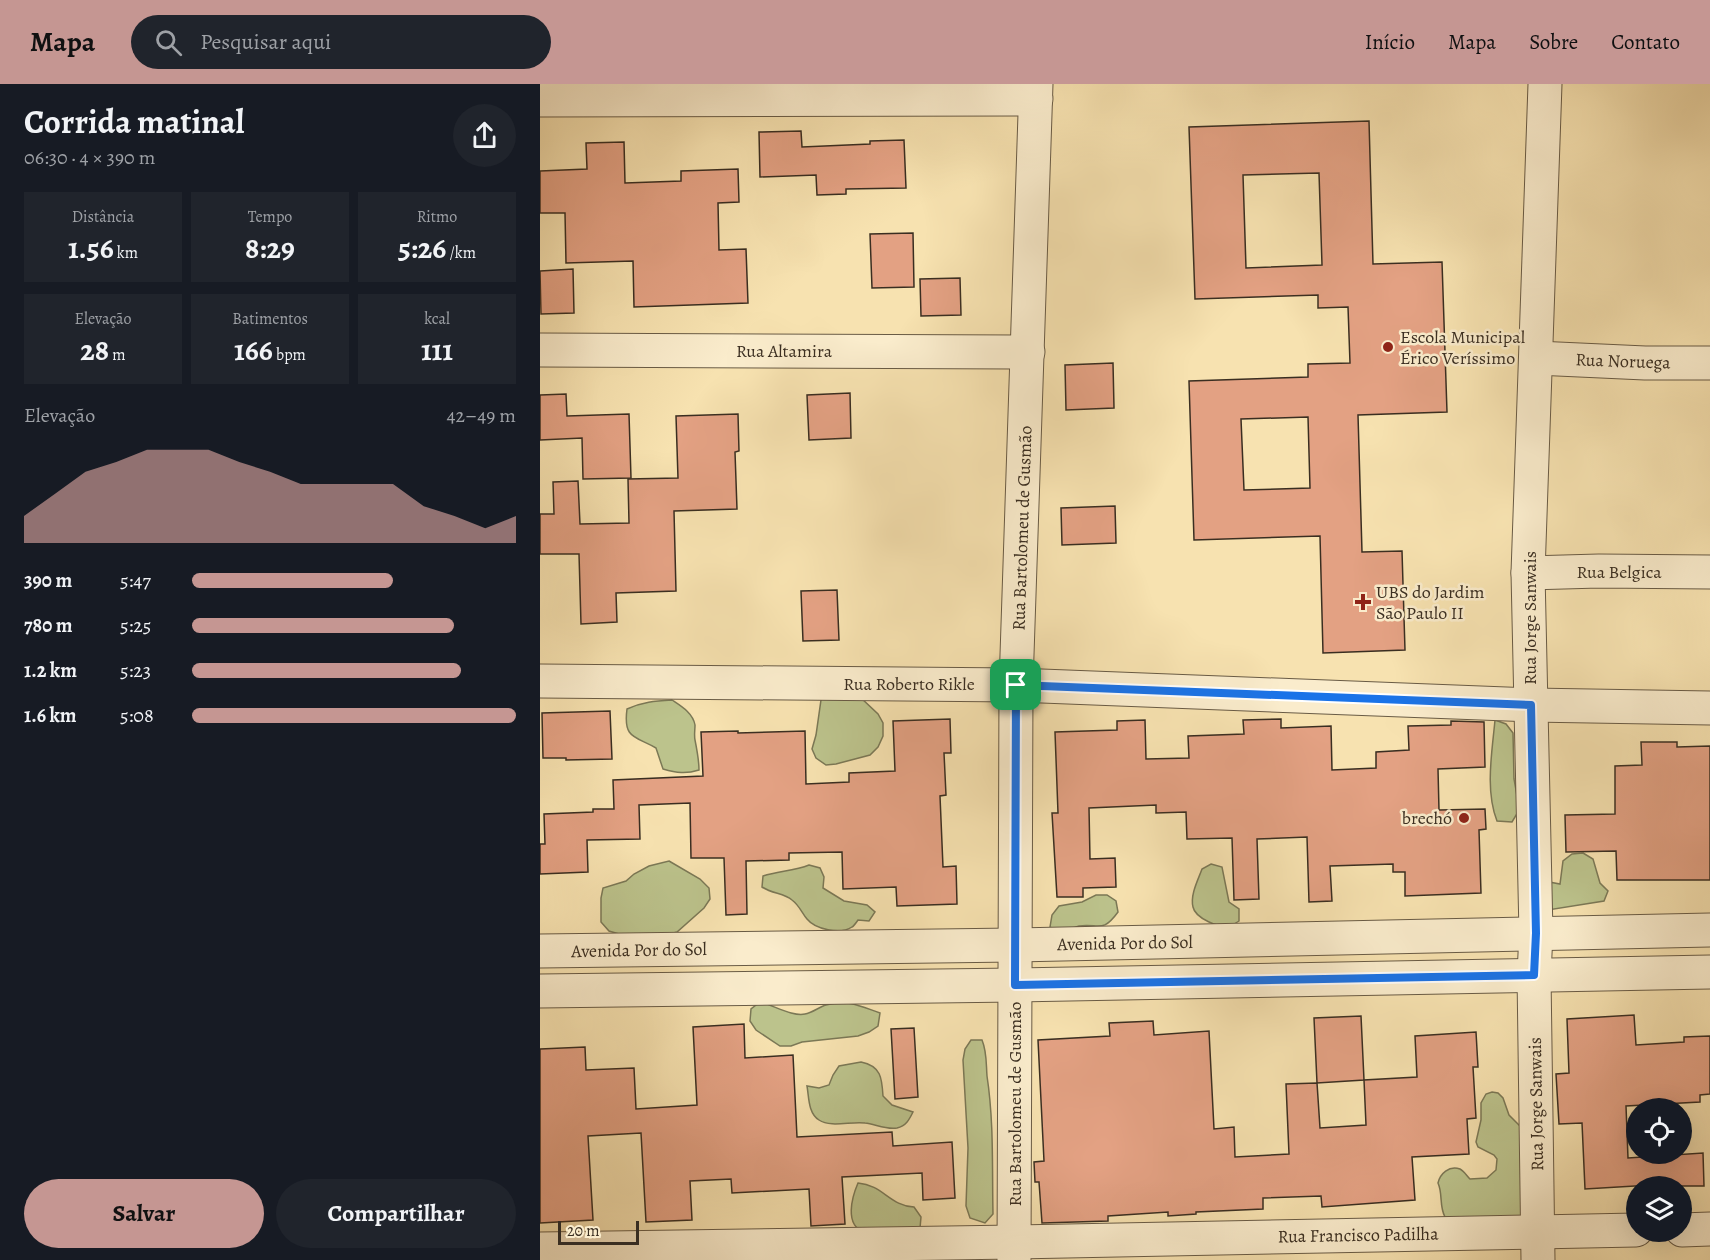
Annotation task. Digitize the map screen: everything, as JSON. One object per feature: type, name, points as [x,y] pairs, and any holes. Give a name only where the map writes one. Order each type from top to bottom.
[{"type":"street","name":"Rua Jorge Sanwais","points":[[1538,1245],[1534,975],[1536,933],[1528,573],[1545,84]]},
{"type":"street","points":[[540,100],[1036,92]]},
{"type":"street","name":"Rua Bartolomeu de Gusmão","points":[[1014,1251],[1016,685],[1036,92]]},
{"type":"street","name":"Rua Altamira","points":[[540,350],[1028,352]]},
{"type":"street","name":"Rua Noruega","points":[[1536,358],[1644,363],[1710,363]]},
{"type":"street","name":"Rua Belgica","points":[[1528,573],[1710,572]]},
{"type":"street","name":"Rua Roberto Rikle","points":[[540,681],[1016,685],[1531,705],[1710,708]]},
{"type":"street","name":"Avenida Por do Sol","points":[[540,951],[1014,945],[1710,930]]},
{"type":"street","points":[[540,991],[1710,972]]},
{"type":"street","points":[[1692,1230],[1710,1229]]},
{"type":"street","name":"Rua Francisco Padilha","points":[[540,1249],[1014,1251],[1538,1245],[1626,1232]]},
{"type":"green space","points":[[829,693],[861,698],[878,714],[883,723],[883,736],[878,747],[870,755],[826,765],[816,758],[812,749],[821,700]]},
{"type":"green space","points":[[672,700],[686,710],[694,721],[699,770],[681,772],[663,769],[656,748],[632,735],[627,726],[627,709],[649,702]]},
{"type":"green space","points":[[1495,720],[1506,724],[1513,733],[1514,779],[1518,812],[1512,822],[1497,821],[1491,797],[1490,771]]},
{"type":"green space","points":[[1583,853],[1593,859],[1600,883],[1608,891],[1604,901],[1548,910],[1544,881],[1560,884],[1563,861],[1572,854]]},
{"type":"green space","points":[[669,861],[700,879],[709,888],[710,899],[704,908],[677,932],[666,935],[619,934],[609,931],[601,922],[603,888],[626,881],[649,866]]},
{"type":"green space","points":[[1211,864],[1222,867],[1229,902],[1239,909],[1239,921],[1230,926],[1208,922],[1198,915],[1193,907],[1193,893],[1202,869]]},
{"type":"green space","points":[[809,865],[820,868],[824,877],[823,888],[844,901],[867,905],[875,912],[869,921],[858,920],[853,927],[841,931],[822,928],[811,923],[797,904],[789,898],[762,887],[763,876]]},
{"type":"green space","points":[[1096,895],[1107,895],[1116,901],[1118,912],[1108,923],[1100,926],[1079,926],[1060,933],[1050,927],[1052,915],[1059,906],[1082,902]]},
{"type":"green space","points":[[760,1002],[800,1014],[834,1003],[854,1004],[880,1013],[878,1026],[858,1036],[780,1046],[756,1030],[750,1021],[751,1009]]},
{"type":"green space","points":[[971,1040],[982,1040],[984,1044],[991,1110],[993,1214],[985,1223],[970,1218],[966,1206],[968,1148],[963,1060],[965,1049]]},
{"type":"green space","points":[[861,1062],[873,1066],[879,1074],[883,1096],[892,1105],[913,1112],[903,1126],[885,1128],[865,1123],[829,1124],[815,1117],[807,1086],[819,1088],[829,1085],[839,1066]]},
{"type":"green space","points":[[1498,1093],[1503,1098],[1509,1115],[1522,1128],[1532,1218],[1445,1217],[1438,1183],[1443,1174],[1449,1169],[1456,1168],[1470,1179],[1487,1178],[1496,1170],[1497,1159],[1478,1147],[1476,1142],[1481,1120],[1481,1103],[1486,1094]]},
{"type":"green space","points":[[858,1183],[874,1187],[899,1203],[914,1207],[921,1217],[920,1228],[875,1233],[864,1232],[858,1228],[854,1223],[851,1210]]},
{"type":"building","points":[[1369,121],[1373,264],[1442,262],[1447,412],[1358,415],[1362,552],[1402,551],[1405,650],[1323,653],[1320,536],[1194,540],[1189,381],[1308,377],[1308,364],[1350,363],[1348,307],[1318,308],[1318,295],[1195,299],[1189,127]],"holes":[[[1319,173],[1322,265],[1246,268],[1243,175]],[[1308,417],[1310,488],[1244,490],[1241,419]]]},
{"type":"building","points":[[801,131],[802,147],[904,140],[906,188],[846,189],[846,194],[817,195],[816,175],[760,177],[759,132]]},
{"type":"building","points":[[624,142],[625,183],[681,181],[681,171],[738,169],[739,202],[718,203],[719,250],[746,249],[748,303],[634,307],[633,261],[566,263],[565,213],[540,213],[540,171],[587,169],[586,143]]},
{"type":"building","points":[[913,233],[914,287],[872,288],[870,234]]},
{"type":"building","points":[[573,269],[574,313],[541,314],[540,271]]},
{"type":"building","points":[[960,278],[961,315],[921,316],[920,279]]},
{"type":"building","points":[[1113,363],[1114,408],[1066,410],[1065,365]]},
{"type":"building","points":[[850,393],[851,438],[809,440],[807,395]]},
{"type":"building","points":[[566,394],[567,416],[629,414],[631,478],[583,479],[582,438],[540,440],[540,395]]},
{"type":"building","points":[[738,414],[739,451],[735,452],[737,509],[674,511],[676,591],[616,593],[617,622],[581,624],[579,554],[540,554],[540,514],[554,514],[553,482],[578,481],[580,524],[629,523],[628,479],[678,478],[676,416]]},
{"type":"building","points":[[1115,506],[1116,543],[1062,545],[1061,508]]},
{"type":"building","points":[[837,590],[839,640],[803,641],[801,591]]},
{"type":"building","points":[[610,711],[612,759],[543,758],[542,713]]},
{"type":"building","points":[[950,719],[951,753],[944,753],[946,795],[940,796],[943,867],[956,866],[957,904],[897,906],[896,887],[843,889],[842,852],[789,853],[789,860],[746,861],[747,914],[726,915],[724,858],[691,858],[690,803],[639,805],[640,839],[587,840],[588,872],[540,874],[540,844],[545,844],[544,814],[614,809],[613,780],[703,776],[701,732],[805,731],[806,784],[849,782],[849,773],[895,771],[893,721]]},
{"type":"building","points":[[1281,719],[1281,728],[1331,726],[1332,770],[1376,768],[1376,752],[1409,750],[1408,726],[1451,725],[1451,721],[1484,722],[1485,767],[1438,769],[1439,810],[1485,809],[1486,829],[1479,830],[1481,893],[1405,896],[1405,872],[1393,872],[1393,864],[1330,866],[1332,901],[1309,902],[1307,837],[1257,839],[1259,899],[1234,900],[1232,838],[1187,839],[1186,812],[1156,813],[1156,805],[1089,808],[1090,859],[1115,858],[1116,887],[1083,888],[1083,897],[1057,897],[1052,813],[1058,813],[1055,732],[1117,730],[1117,721],[1145,720],[1146,759],[1189,758],[1188,736],[1244,734],[1243,720]]},
{"type":"building","points":[[1641,742],[1677,742],[1677,747],[1710,746],[1710,880],[1617,880],[1616,851],[1566,852],[1565,815],[1615,814],[1615,766],[1642,765]]},
{"type":"building","points":[[1634,1015],[1636,1045],[1684,1042],[1684,1037],[1710,1036],[1710,1094],[1700,1095],[1700,1102],[1692,1102],[1692,1098],[1626,1098],[1626,1164],[1692,1164],[1692,1154],[1703,1153],[1704,1186],[1692,1186],[1692,1176],[1626,1176],[1626,1187],[1585,1189],[1582,1123],[1559,1124],[1556,1074],[1569,1073],[1567,1019]]},
{"type":"building","points":[[1361,1016],[1364,1080],[1317,1083],[1314,1018]]},
{"type":"building","points":[[1153,1021],[1154,1035],[1209,1031],[1214,1129],[1234,1127],[1235,1157],[1289,1154],[1286,1084],[1317,1083],[1320,1128],[1366,1125],[1364,1080],[1417,1077],[1415,1036],[1476,1032],[1478,1067],[1473,1067],[1476,1118],[1467,1119],[1469,1154],[1412,1157],[1415,1200],[1322,1207],[1321,1196],[1263,1198],[1263,1209],[1196,1212],[1196,1214],[1168,1216],[1168,1212],[1108,1216],[1108,1221],[1042,1223],[1039,1182],[1035,1182],[1034,1162],[1044,1161],[1038,1040],[1110,1036],[1109,1023]]},
{"type":"building","points":[[744,1024],[745,1058],[793,1055],[797,1137],[892,1132],[893,1146],[952,1142],[955,1198],[923,1200],[922,1173],[842,1177],[845,1224],[811,1226],[809,1189],[732,1193],[731,1179],[690,1181],[692,1220],[646,1222],[641,1133],[588,1136],[593,1220],[540,1223],[540,1049],[585,1047],[586,1070],[634,1068],[636,1109],[697,1105],[693,1027]]},
{"type":"building","points":[[914,1028],[918,1097],[895,1099],[891,1029]]},
{"type":"place","name":"Escola Municipal Érico Veríssimo","points":[[1388,347]]},
{"type":"place","name":"UBS do Jardim São Paulo II","points":[[1363,602]]},
{"type":"place","name":"brechó","points":[[1464,818]]},
{"type":"route","points":[[1016,685],[1531,705],[1536,933],[1534,975],[1015,985],[1016,685]]}]
